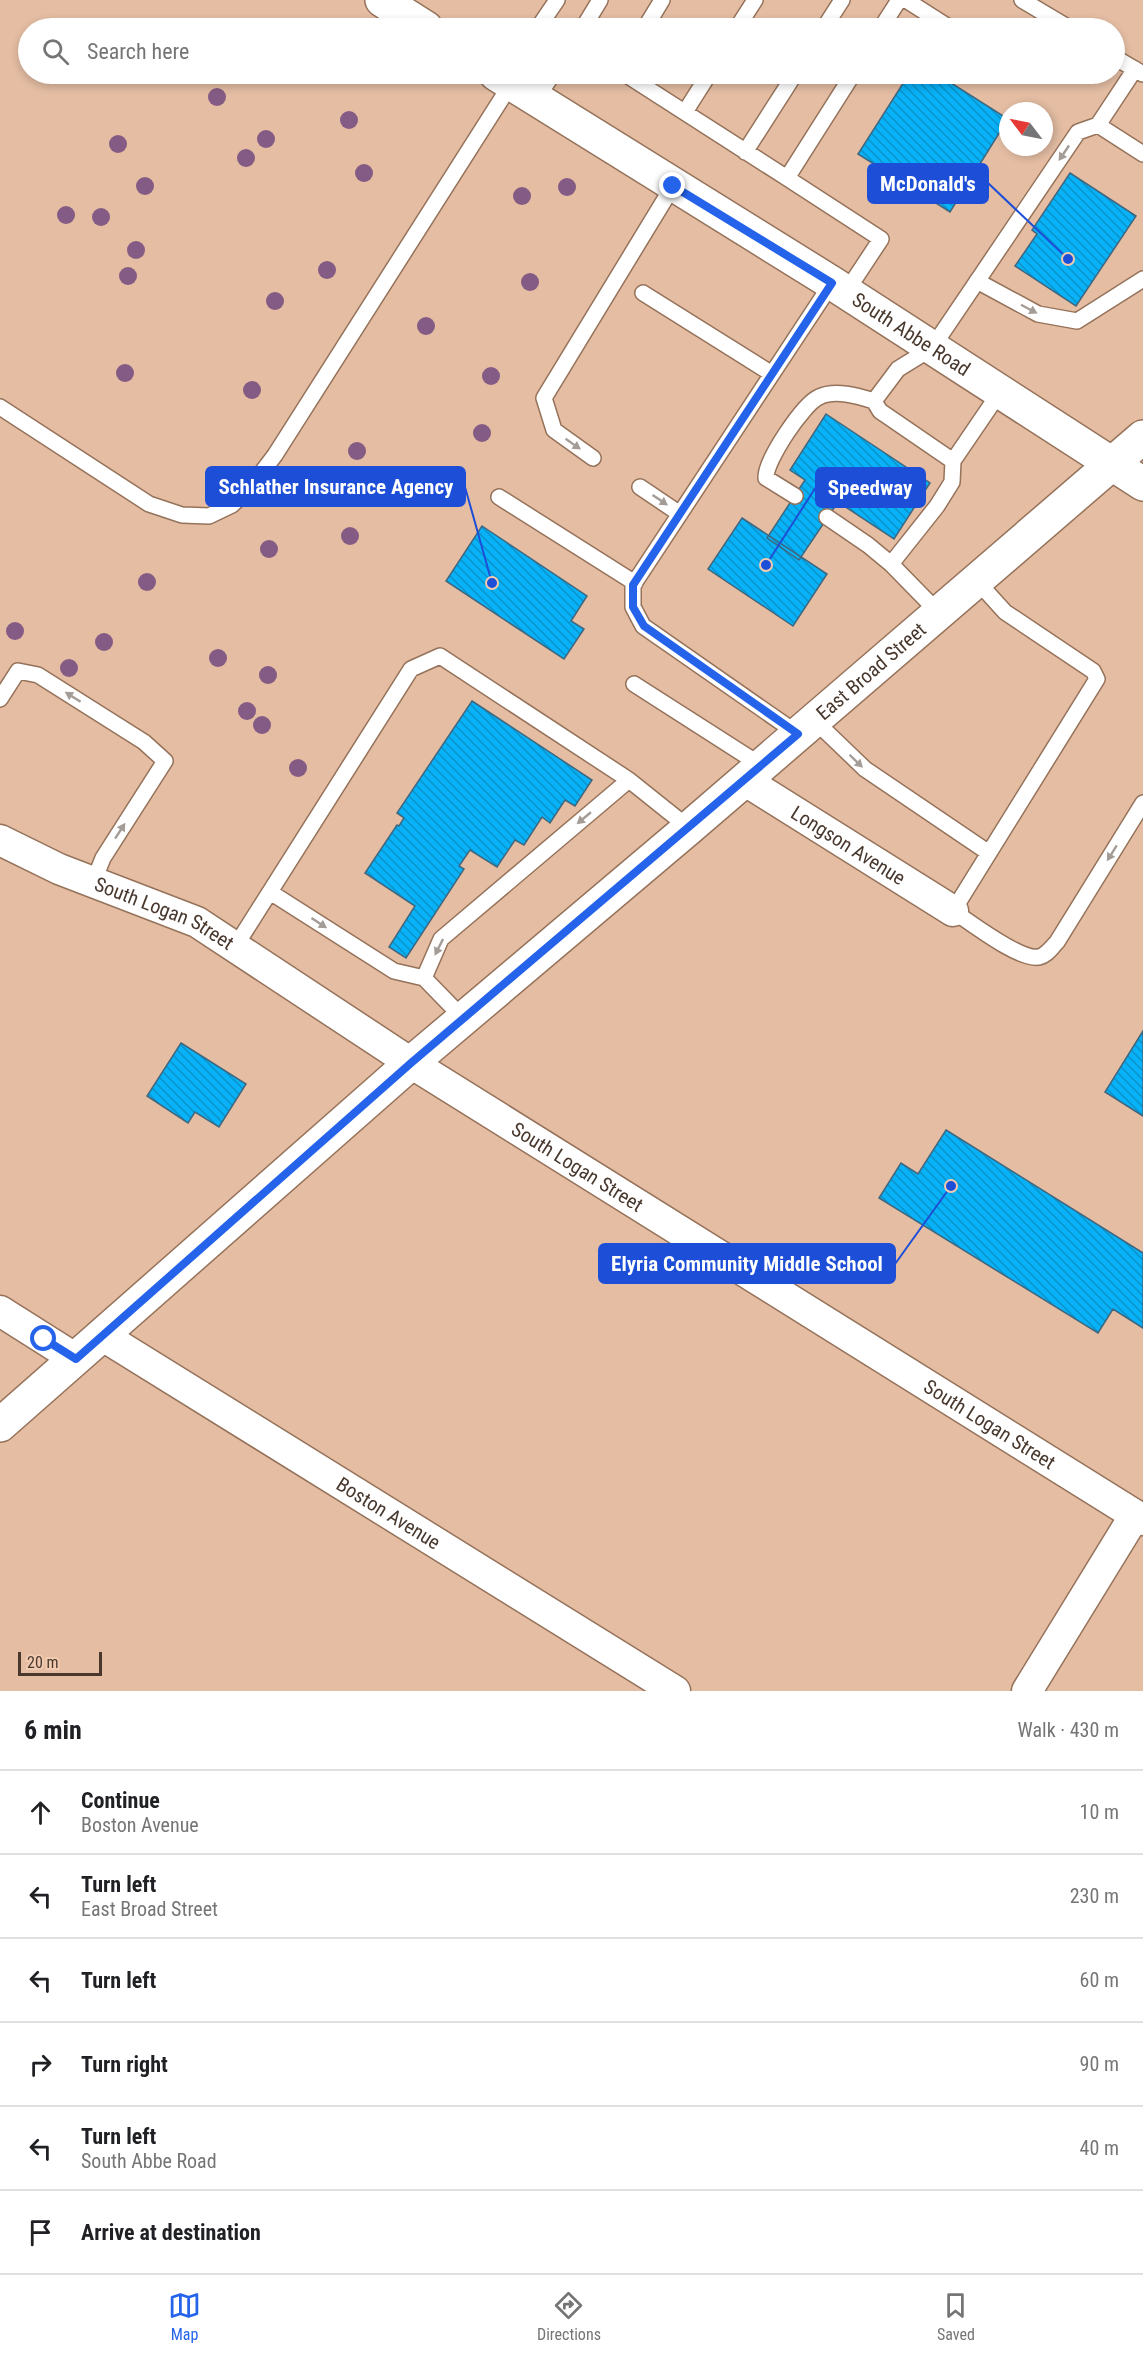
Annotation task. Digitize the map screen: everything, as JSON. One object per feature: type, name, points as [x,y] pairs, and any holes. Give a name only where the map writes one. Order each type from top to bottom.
[{"type":"street","points":[[382,0],[410,18]]},
{"type":"street","name":"South Abbe Road","points":[[523,84],[673,186],[839,288],[1143,484]]},
{"type":"street","name":"East Broad Street","points":[[0,1425],[463,1018],[689,828],[1143,436]]},
{"type":"street","name":"Longson Avenue","points":[[753,773],[953,911]]},
{"type":"street","name":"South Logan Street","points":[[0,840],[31,857],[93,883],[197,922],[411,1063],[1139,1518]]},
{"type":"street","points":[[0,1311],[76,1359]]},
{"type":"street","name":"Boston Avenue","points":[[103,1336],[675,1691]]},
{"type":"street","points":[[1027,1691],[1139,1518]]},
{"type":"lane","points":[[544,18],[556,0]]},
{"type":"lane","points":[[589,18],[600,0]]},
{"type":"lane","points":[[651,18],[663,0]]},
{"type":"lane","points":[[743,18],[755,0]]},
{"type":"lane","points":[[830,18],[842,0]]},
{"type":"lane","points":[[887,18],[899,0]]},
{"type":"lane","points":[[906,0],[934,18]]},
{"type":"lane","points":[[1022,0],[1051,18]]},
{"type":"lane","points":[[874,401],[898,369],[932,348],[1078,132],[1098,125],[1139,72],[1125,64]]},
{"type":"lane","points":[[0,407],[149,504],[182,515],[209,516],[232,505],[253,484],[275,455],[517,84]]},
{"type":"lane","points":[[641,84],[881,239],[839,288],[772,374],[634,583],[633,607],[644,626],[806,727],[989,853]]},
{"type":"lane","points":[[685,112],[703,84]]},
{"type":"lane","points":[[745,152],[789,84]]},
{"type":"lane","points":[[787,178],[847,84]]},
{"type":"lane","points":[[1098,125],[1143,154]]},
{"type":"lane","points":[[593,458],[554,430],[544,398],[673,186]]},
{"type":"lane","points":[[977,281],[1038,314],[1077,321],[1143,279]]},
{"type":"lane","points":[[643,293],[772,374]]},
{"type":"lane","points":[[891,564],[937,506],[952,482],[953,461],[1000,392]]},
{"type":"lane","points":[[795,496],[766,478],[765,470],[798,417],[819,397],[840,393],[874,401],[880,411],[953,461]]},
{"type":"lane","points":[[640,487],[680,514]]},
{"type":"lane","points":[[498,497],[634,583]]},
{"type":"lane","points":[[827,517],[891,564],[939,613]]},
{"type":"lane","points":[[976,580],[1005,612],[1093,671],[1097,679],[953,911],[1023,955],[1037,957],[1047,953],[1057,942],[1143,803]]},
{"type":"lane","points":[[235,947],[411,669],[440,656],[628,780],[689,828]]},
{"type":"lane","points":[[0,699],[18,671],[38,675],[144,742],[165,761],[103,858],[93,883]]},
{"type":"lane","points":[[634,684],[753,773]]},
{"type":"lane","points":[[424,978],[441,939],[628,780]]},
{"type":"lane","points":[[270,892],[394,971],[424,978],[463,1018]]},
{"type":"building","points":[[903,84],[953,84],[999,113],[999,133],[950,212],[858,154]]},
{"type":"building","points":[[1070,173],[1136,216],[1076,306],[1015,266],[1037,234],[1032,230]]},
{"type":"building","points":[[826,414],[930,483],[894,539],[838,502],[799,560],[767,538],[805,480],[790,470]]},
{"type":"building","points":[[742,518],[827,574],[793,626],[708,569]]},
{"type":"building","points":[[482,526],[587,596],[571,621],[584,629],[564,659],[446,581]]},
{"type":"building","points":[[472,701],[592,780],[575,806],[565,800],[550,823],[542,817],[524,845],[515,840],[497,867],[470,850],[459,866],[464,869],[406,958],[389,947],[415,906],[365,873],[404,818],[397,813]]},
{"type":"building","points":[[1143,1031],[1143,1116],[1105,1092]]},
{"type":"building","points":[[181,1043],[246,1084],[219,1127],[195,1112],[188,1123],[147,1096]]},
{"type":"building","points":[[946,1130],[1143,1253],[1143,1328],[1113,1309],[1098,1333],[879,1198],[901,1163],[918,1174]]},
{"type":"place","name":"McDonald's","points":[[1068,259]]},
{"type":"place","name":"Speedway","points":[[766,565]]},
{"type":"place","name":"Schlather Insurance Agency","points":[[492,583]]},
{"type":"place","name":"Elyria Community Middle School","points":[[951,1186]]},
{"type":"route","points":[[44,1339],[76,1359],[411,1063],[798,734],[644,626],[633,607],[633,585],[832,283],[673,186]]}]
